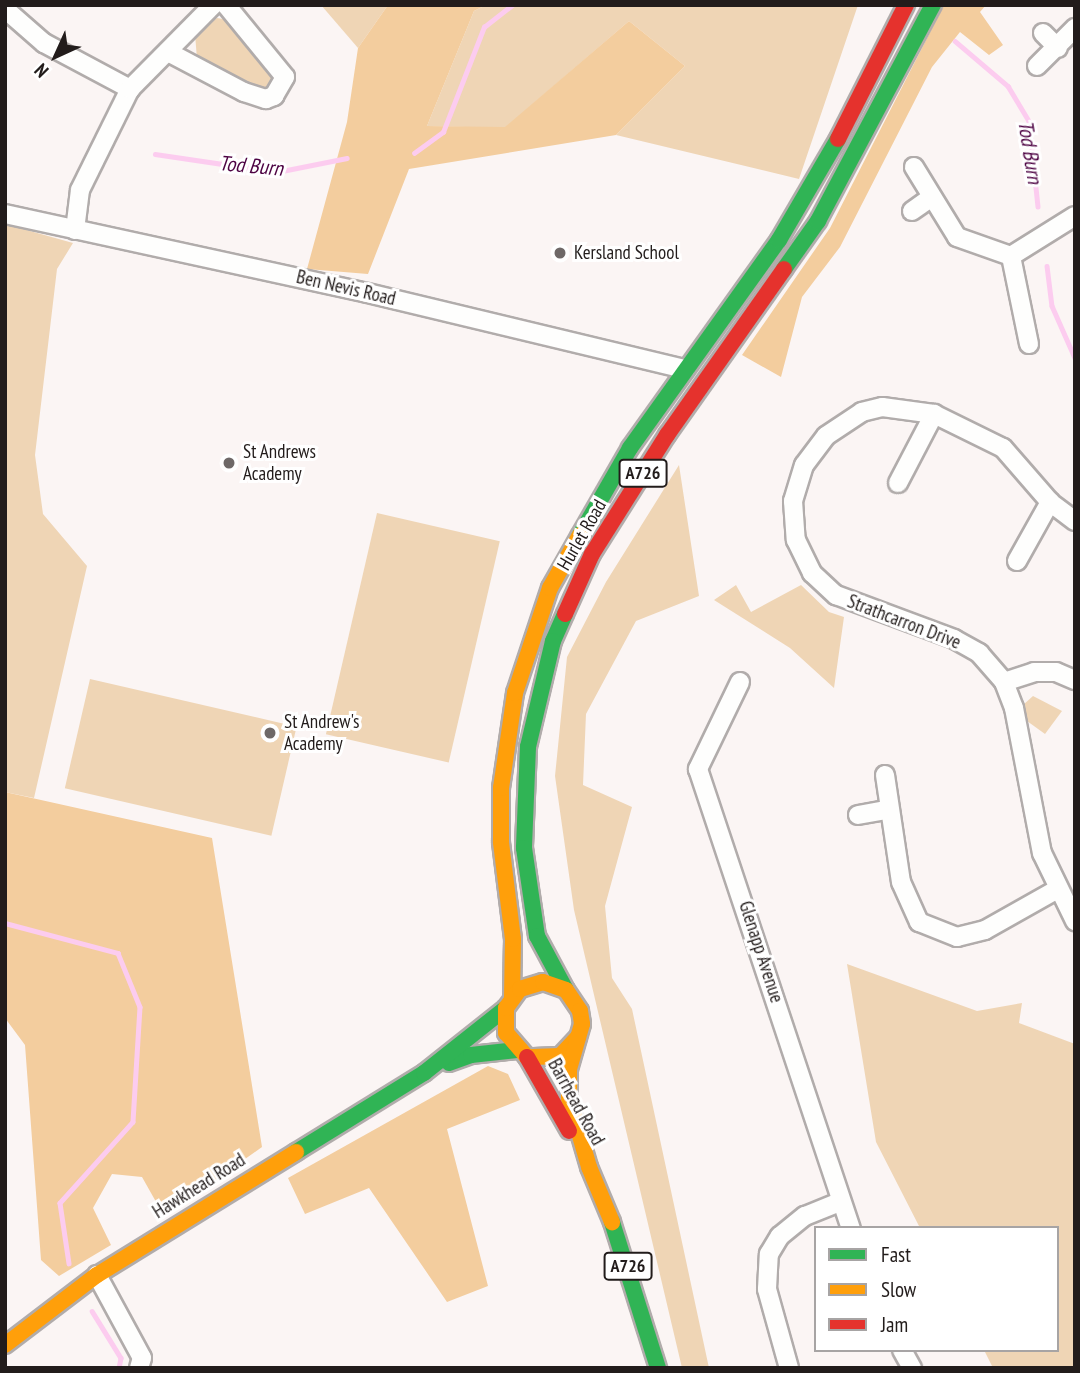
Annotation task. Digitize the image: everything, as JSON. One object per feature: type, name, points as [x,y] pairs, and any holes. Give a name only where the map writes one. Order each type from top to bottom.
[{"type":"main road","name":"Hurlet Road","points":[[509,1003],[513,939],[501,842],[501,788],[518,682],[550,588],[630,448],[685,369],[703,352],[779,240],[843,131],[905,5]]},
{"type":"main road","name":"Hurlet Road","points":[[566,990],[537,936],[524,848],[527,747],[553,641],[592,554],[667,435],[818,221],[933,5]]},
{"type":"main road","points":[[543,982],[566,990],[580,1011],[578,1037],[560,1056],[522,1053],[506,1033],[509,1003],[520,989],[543,982]]},
{"type":"main road","name":"Hawkhead Road","points":[[5,1345],[97,1275],[424,1073],[509,1003]]},
{"type":"main road","name":"Barrhead Road","points":[[578,1037],[569,1069],[569,1098],[589,1167],[624,1252],[658,1368]]},
{"type":"main road","name":"Hawkhead Road","points":[[424,1073],[471,1055],[522,1053]]},
{"type":"main road","name":"Barrhead Road","points":[[522,1053],[589,1167]]},
{"type":"street","points":[[75,230],[80,190],[130,89],[213,5]]},
{"type":"street","points":[[168,52],[244,92],[265,99],[275,96],[285,77],[226,5]]},
{"type":"street","points":[[5,9],[44,43],[130,89]]},
{"type":"street","points":[[1037,66],[1058,48],[1075,28]]},
{"type":"street","points":[[1042,33],[1058,48]]},
{"type":"street","points":[[914,167],[957,237],[1011,256]]},
{"type":"street","points":[[912,211],[932,197]]},
{"type":"street","name":"Ben Nevis Road","points":[[5,214],[368,293],[685,369]]},
{"type":"street","points":[[1011,256],[1075,216]]},
{"type":"street","points":[[1011,256],[1029,344]]},
{"type":"street","name":"Strathcarron Drive","points":[[1075,521],[1050,502],[1003,448],[934,414],[882,407],[862,412],[827,436],[804,465],[793,501],[796,540],[812,573],[836,595],[954,639],[979,653],[1004,682],[1014,708],[1042,853],[1056,891],[1075,921]]},
{"type":"street","points":[[898,483],[934,414]]},
{"type":"street","points":[[1017,561],[1050,502]]},
{"type":"street","points":[[1004,682],[1034,673],[1056,673],[1075,680]]},
{"type":"street","name":"Glenapp Avenue","points":[[740,682],[698,769],[814,1111],[839,1202],[850,1226]]},
{"type":"street","points":[[885,775],[887,810],[910,905],[919,922],[937,932],[957,937],[985,930],[1056,891]]},
{"type":"street","points":[[858,815],[887,810]]},
{"type":"street","points":[[789,1368],[767,1289],[769,1254],[780,1236],[805,1216],[839,1202]]},
{"type":"street","points":[[97,1275],[142,1358],[139,1368]]},
{"type":"street","points":[[903,1352],[912,1368]]},
{"type":"shaded area","points":[[321,5],[388,5],[358,48]]},
{"type":"shaded area","points":[[388,5],[486,5],[474,11],[427,126],[505,127],[629,21],[685,66],[616,135],[409,169],[368,274],[307,269],[347,122],[358,48]]},
{"type":"shaded area","points":[[486,5],[858,5],[799,179],[616,135],[685,66],[629,21],[505,128],[427,126],[474,11]]},
{"type":"shaded area","points":[[944,5],[986,5],[980,12],[1003,45],[989,55],[960,32],[932,67],[840,247],[802,297],[781,377],[742,355],[830,228]]},
{"type":"shaded area","points":[[217,18],[229,20],[277,73],[275,86],[264,91],[197,59],[195,34]]},
{"type":"shaded area","points":[[5,224],[73,243],[57,269],[35,455],[43,514],[87,566],[34,798],[5,792]]},
{"type":"shaded area","points":[[679,465],[699,596],[636,621],[586,714],[583,785],[632,807],[605,906],[612,978],[632,1009],[709,1368],[682,1368],[574,910],[555,776],[567,657],[606,582]]},
{"type":"shaded area","points":[[377,513],[500,541],[449,763],[326,734]]},
{"type":"shaded area","points":[[736,585],[751,612],[801,585],[829,612],[844,617],[834,688],[790,648],[714,600]]},
{"type":"shaded area","points":[[90,679],[297,727],[271,836],[65,788]]},
{"type":"shaded area","points":[[1033,696],[1062,711],[1045,734],[1027,721],[1023,705]]},
{"type":"shaded area","points":[[5,792],[212,838],[262,1147],[164,1216],[142,1177],[112,1174],[93,1208],[111,1245],[59,1276],[41,1260],[25,1045],[5,1018]]},
{"type":"shaded area","points":[[847,964],[977,1011],[1022,1003],[1019,1023],[1075,1044],[1075,1368],[993,1368],[985,1352],[1059,1352],[1059,1226],[919,1226],[876,1142]]},
{"type":"shaded area","points":[[488,1066],[508,1074],[520,1100],[447,1129],[488,1286],[447,1302],[369,1188],[305,1214],[288,1178]]},
{"type":"waterway","name":"Tod Burn","points":[[414,153],[443,132],[484,27],[512,5]]},
{"type":"waterway","name":"Tod Burn","points":[[955,41],[1008,86],[1029,121],[1038,207]]},
{"type":"waterway","name":"Tod Burn","points":[[155,154],[277,172],[347,158]]},
{"type":"waterway","name":"Tod Burn","points":[[1047,266],[1052,306],[1075,358]]},
{"type":"waterway","points":[[5,923],[118,953],[140,1007],[133,1122],[60,1203],[69,1263]]},
{"type":"waterway","points":[[92,1311],[121,1358],[119,1368]]},
{"type":"traffic: fast","points":[[784,269],[818,221],[933,5]]},
{"type":"traffic: fast","points":[[580,535],[630,448],[779,240],[838,139]]},
{"type":"traffic: fast","points":[[565,614],[553,641],[528,747],[524,848],[537,936],[566,990]]},
{"type":"traffic: fast","points":[[296,1152],[424,1073],[506,1008]]},
{"type":"traffic: fast","points":[[449,1063],[471,1055],[517,1050]]},
{"type":"traffic: fast","points":[[612,1222],[658,1368]]},
{"type":"traffic: slow","points":[[512,997],[513,939],[501,842],[501,788],[515,693],[550,588],[580,535]]},
{"type":"traffic: slow","points":[[578,1037],[560,1056],[527,1057],[506,1033],[506,1008],[520,989],[543,982],[566,990],[580,1011],[582,1024],[569,1069],[569,1098],[589,1167],[612,1222]]},
{"type":"traffic: slow","points":[[5,1345],[97,1275],[296,1152]]},
{"type":"traffic: jam","points":[[838,139],[906,5]]},
{"type":"traffic: jam","points":[[565,614],[592,554],[667,435],[784,269]]},
{"type":"traffic: jam","points":[[527,1057],[569,1131]]},
{"type":"place","name":"Kersland School","points":[[560,253]]},
{"type":"place","name":"St Andrews Academy","points":[[229,463]]},
{"type":"place","name":"St Andrew's Academy","points":[[270,733]]}]
